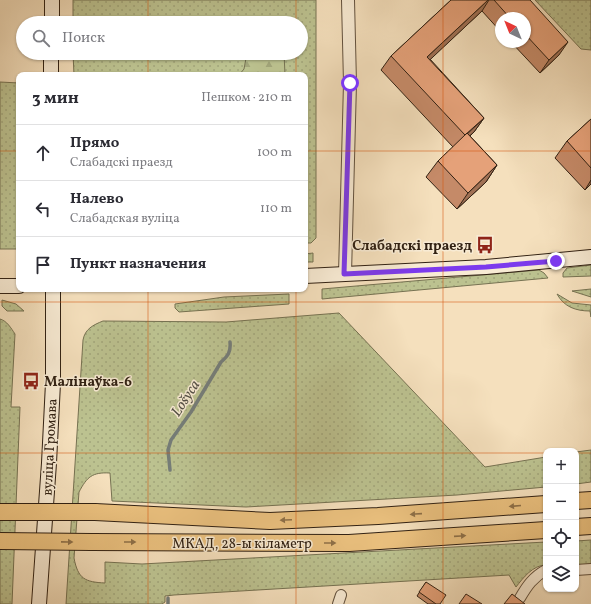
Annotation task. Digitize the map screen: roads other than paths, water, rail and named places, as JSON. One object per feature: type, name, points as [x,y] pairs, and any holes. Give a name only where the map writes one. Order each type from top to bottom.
[{"type":"highway","points":[[579,501],[591,500]]},
{"type":"highway","name":"МКАД, 28-ы кіламетр","points":[[0,512],[95,512],[270,521],[378,516],[543,504]]},
{"type":"highway","points":[[579,527],[591,526]]},
{"type":"highway","name":"МКАД, 28-ы кіламетр","points":[[0,541],[349,543],[543,530]]},
{"type":"main road","points":[[52,0],[52,16]]},
{"type":"main road","points":[[51,72],[52,60]]},
{"type":"main road","points":[[308,276],[486,267],[591,257]]},
{"type":"main road","points":[[0,286],[16,286]]},
{"type":"main road","name":"вуліца Громава","points":[[39,604],[49,463],[53,292]]},
{"type":"street","points":[[344,274],[350,83],[348,0]]},
{"type":"street","points":[[579,570],[591,570]]},
{"type":"street","points":[[520,598],[531,581],[543,572]]},
{"type":"waterway","name":"Lošyca","points":[[170,470],[168,450],[171,440],[191,412],[221,362],[226,358],[230,348],[230,342]]},
{"type":"waterway","name":"Lošyca","points":[[168,598],[168,604]]},
{"type":"place","name":"Слабадскі праезд","points":[[485,245]]},
{"type":"place","name":"Малінаўка-6","points":[[31,381]]}]
